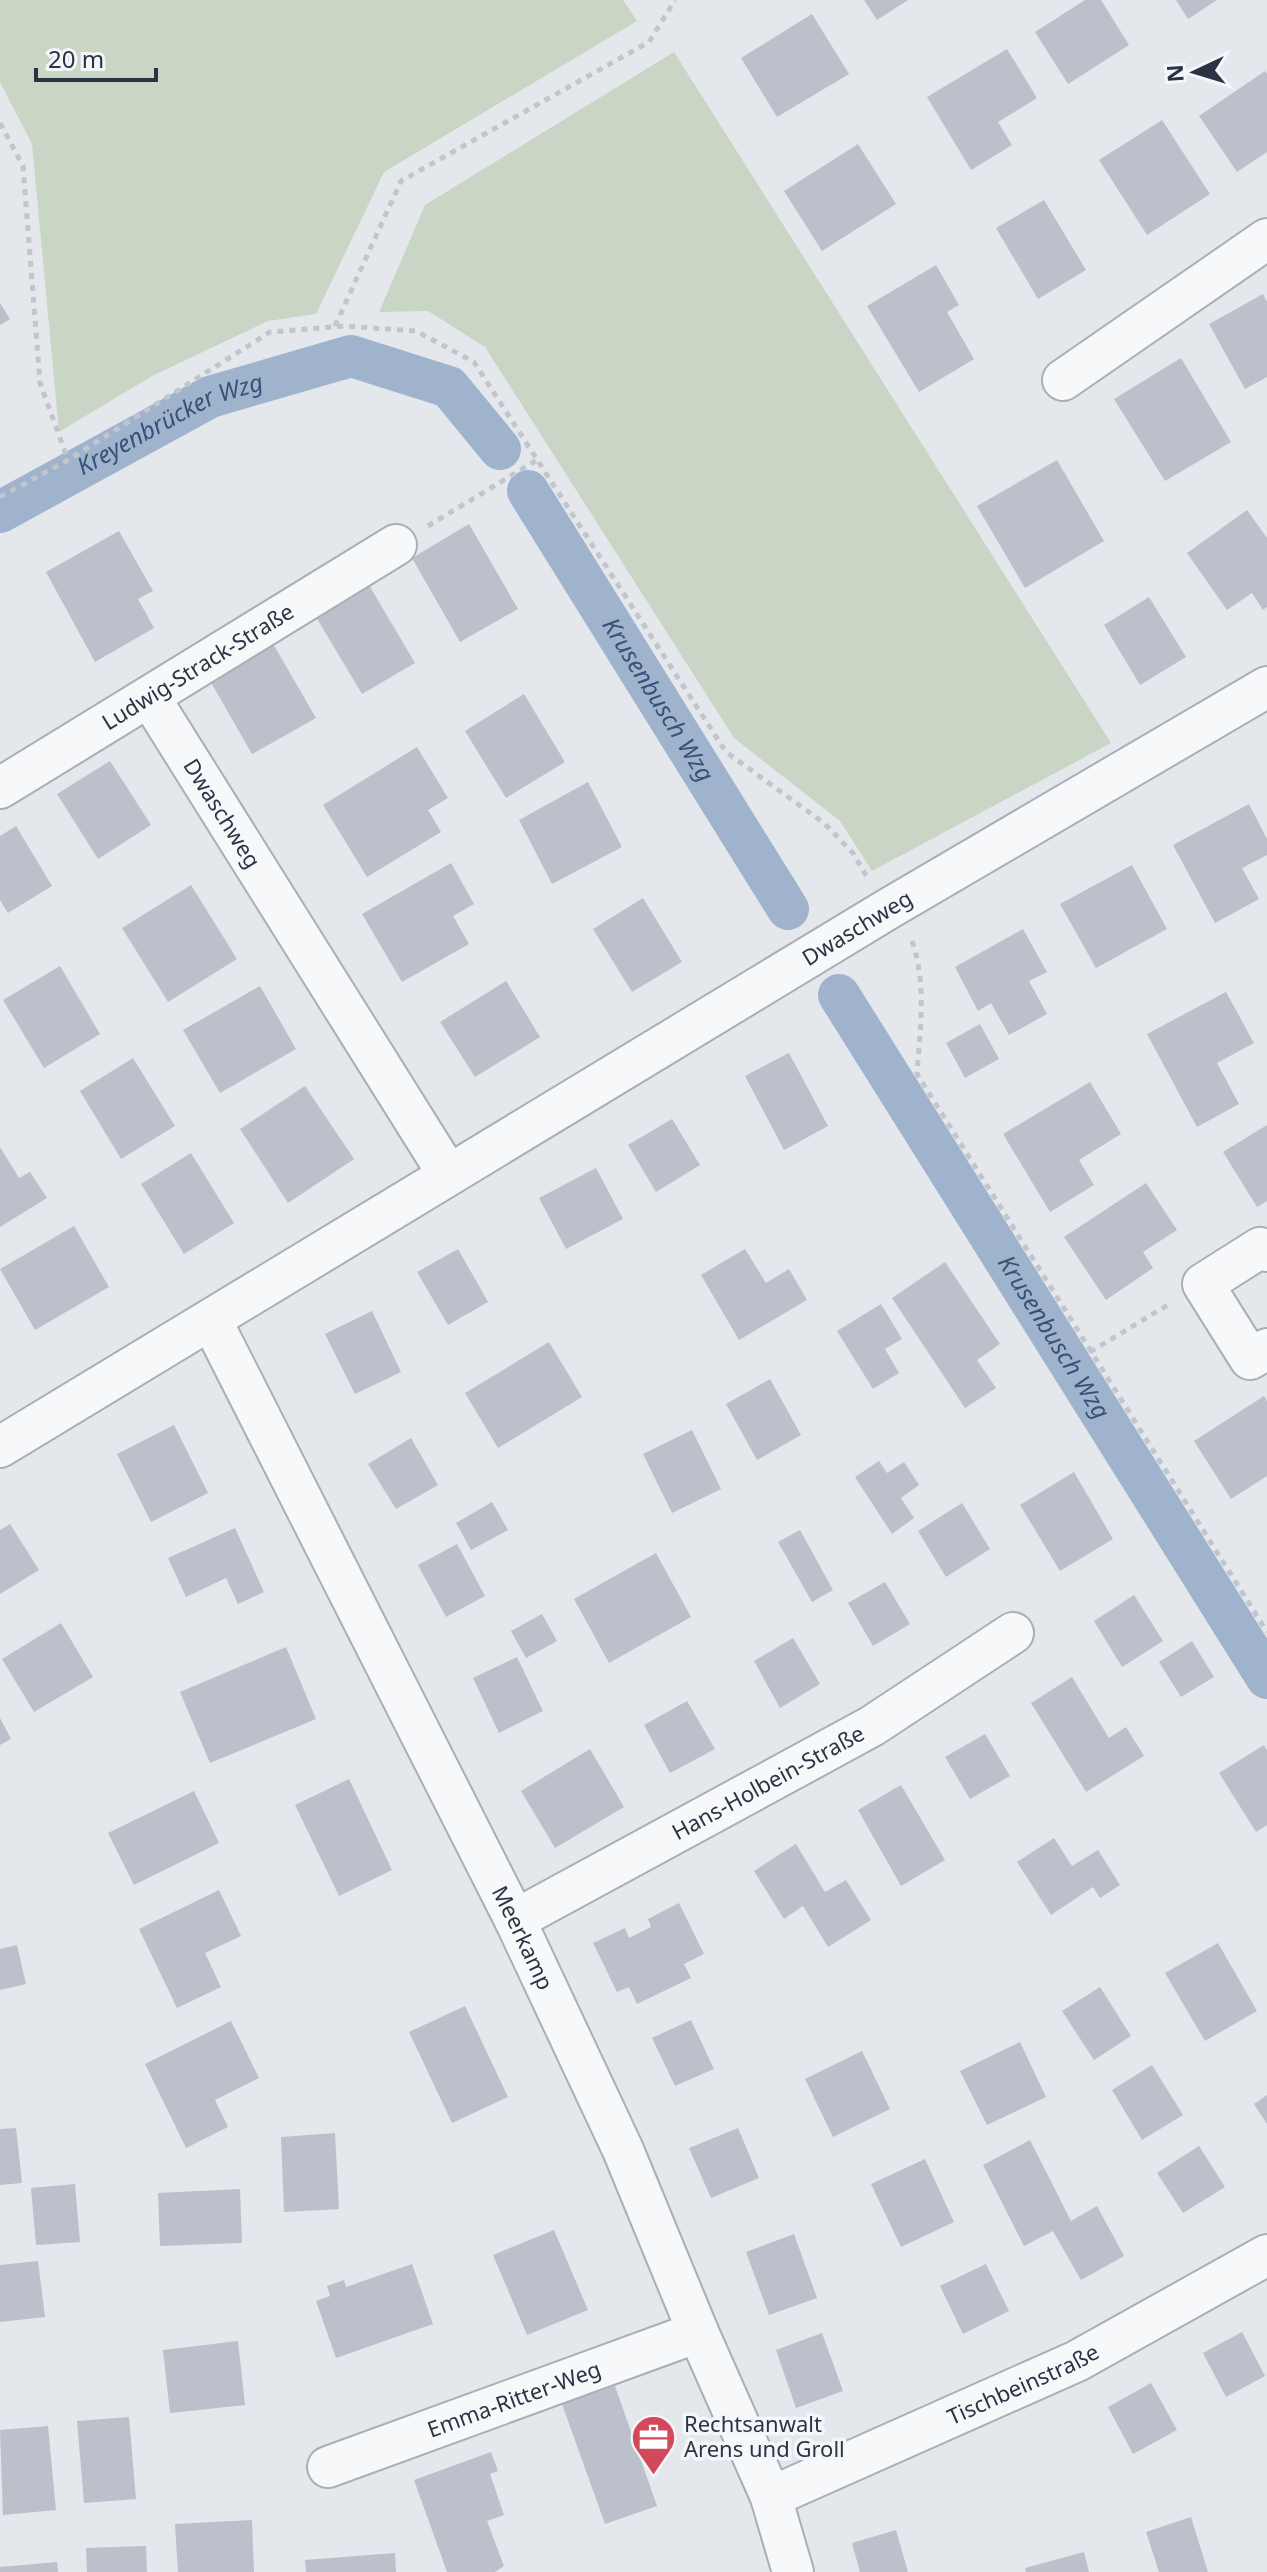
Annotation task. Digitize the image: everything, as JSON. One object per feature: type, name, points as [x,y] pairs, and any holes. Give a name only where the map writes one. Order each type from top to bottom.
[{"type":"street","points":[[1063,380],[1267,239]]},
{"type":"street","name":"Ludwig-Strack-Straße","points":[[0,788],[396,545]]},
{"type":"street","name":"Dwaschweg","points":[[0,1447],[888,909],[1267,687]]},
{"type":"street","name":"Dwaschweg","points":[[150,698],[448,1174]]},
{"type":"street","points":[[1267,1251],[1260,1248],[1203,1284],[1250,1359],[1267,1349]]},
{"type":"street","name":"Meerkamp","points":[[211,1320],[515,1920],[623,2150],[698,2332],[771,2497],[793,2572]]},
{"type":"street","name":"Hans-Holbein-Straße","points":[[515,1920],[872,1726],[1013,1633]]},
{"type":"street","name":"Tischbeinstraße","points":[[771,2497],[1077,2361],[1267,2255]]},
{"type":"street","name":"Emma-Ritter-Weg","points":[[328,2467],[698,2332]]},
{"type":"path","points":[[335,326],[401,181],[649,42],[675,0]]},
{"type":"path","points":[[0,123],[23,166],[40,383],[68,460]]},
{"type":"path","points":[[0,497],[68,460],[270,332],[335,326],[416,331],[474,362],[726,752],[824,823],[853,853],[873,886]]},
{"type":"path","points":[[396,545],[537,460]]},
{"type":"path","points":[[912,941],[917,954],[923,1000],[917,1074],[1267,1632]]},
{"type":"path","points":[[1090,1352],[1203,1284]]},
{"type":"green space","points":[[0,0],[623,0],[637,21],[384,172],[316,314],[268,321],[152,376],[59,432],[32,144],[0,82]]},
{"type":"green space","points":[[674,52],[1111,743],[872,871],[840,821],[734,738],[485,347],[428,311],[379,312],[425,205]]},
{"type":"building","points":[[864,0],[908,0],[877,20]]},
{"type":"building","points":[[1085,0],[1101,0],[1129,45],[1068,84],[1035,32]]},
{"type":"building","points":[[1176,0],[1217,0],[1188,19]]},
{"type":"building","points":[[812,14],[849,74],[777,117],[741,58]]},
{"type":"building","points":[[1007,49],[1037,98],[998,122],[1012,145],[971,170],[927,97]]},
{"type":"building","points":[[1265,71],[1267,152],[1237,172],[1199,116]]},
{"type":"building","points":[[1162,120],[1210,194],[1147,235],[1099,160]]},
{"type":"building","points":[[858,144],[896,204],[822,251],[784,191]]},
{"type":"building","points":[[1044,200],[1086,270],[1038,299],[996,228]]},
{"type":"building","points":[[936,265],[959,305],[947,312],[974,359],[919,392],[867,306]]},
{"type":"building","points":[[1263,294],[1267,302],[1267,377],[1245,389],[1209,324]]},
{"type":"building","points":[[0,303],[10,319],[0,325]]},
{"type":"building","points":[[1181,358],[1231,442],[1165,481],[1114,399]]},
{"type":"building","points":[[1057,460],[1104,541],[1025,588],[977,506]]},
{"type":"building","points":[[1247,510],[1267,538],[1267,607],[1263,610],[1252,593],[1227,610],[1187,553]]},
{"type":"building","points":[[469,524],[518,609],[460,642],[412,558]]},
{"type":"building","points":[[119,531],[153,591],[138,599],[154,628],[95,662],[46,572]]},
{"type":"building","points":[[369,585],[415,663],[362,694],[316,617]]},
{"type":"building","points":[[1149,597],[1186,657],[1140,685],[1104,625]]},
{"type":"building","points":[[272,642],[316,718],[252,754],[209,679]]},
{"type":"building","points":[[524,694],[565,762],[506,798],[465,731]]},
{"type":"building","points":[[417,747],[448,798],[428,810],[441,832],[367,877],[323,805]]},
{"type":"building","points":[[110,761],[151,825],[98,859],[57,794]]},
{"type":"building","points":[[588,782],[622,847],[552,884],[519,820]]},
{"type":"building","points":[[1249,804],[1267,839],[1267,855],[1242,868],[1259,899],[1215,923],[1173,845]]},
{"type":"building","points":[[16,826],[52,886],[8,913],[0,900],[0,836]]},
{"type":"building","points":[[451,863],[474,904],[453,916],[469,944],[402,982],[362,914]]},
{"type":"building","points":[[1132,865],[1167,929],[1096,968],[1060,904]]},
{"type":"building","points":[[191,885],[237,959],[168,1002],[122,928]]},
{"type":"building","points":[[643,898],[682,962],[632,992],[593,929]]},
{"type":"building","points":[[1023,929],[1047,972],[1029,981],[1047,1014],[1009,1035],[991,1003],[978,1011],[955,967]]},
{"type":"building","points":[[60,966],[100,1034],[44,1068],[3,1000]]},
{"type":"building","points":[[506,981],[540,1037],[475,1077],[440,1022]]},
{"type":"building","points":[[260,986],[296,1049],[220,1093],[183,1030]]},
{"type":"building","points":[[1226,992],[1254,1043],[1217,1063],[1239,1104],[1197,1127],[1147,1034]]},
{"type":"building","points":[[980,1024],[999,1059],[965,1078],[946,1043]]},
{"type":"building","points":[[789,1053],[828,1126],[784,1150],[745,1076]]},
{"type":"building","points":[[133,1058],[175,1126],[121,1159],[80,1091]]},
{"type":"building","points":[[1090,1082],[1121,1134],[1079,1160],[1094,1185],[1050,1212],[1003,1134]]},
{"type":"building","points":[[305,1086],[354,1159],[288,1203],[240,1129]]},
{"type":"building","points":[[672,1119],[700,1165],[656,1192],[628,1145]]},
{"type":"building","points":[[1267,1125],[1267,1201],[1257,1207],[1223,1152]]},
{"type":"building","points":[[0,1147],[19,1178],[30,1172],[47,1198],[0,1227]]},
{"type":"building","points":[[191,1153],[234,1223],[184,1254],[141,1184]]},
{"type":"building","points":[[596,1168],[623,1219],[566,1249],[539,1198]]},
{"type":"building","points":[[1146,1183],[1177,1230],[1143,1252],[1153,1268],[1106,1300],[1064,1237]]},
{"type":"building","points":[[74,1226],[109,1287],[35,1330],[0,1269]]},
{"type":"building","points":[[458,1249],[488,1302],[448,1325],[417,1272]]},
{"type":"building","points":[[745,1249],[766,1283],[789,1269],[807,1300],[739,1340],[701,1275]]},
{"type":"building","points":[[945,1262],[1000,1344],[977,1360],[996,1388],[965,1408],[892,1298]]},
{"type":"building","points":[[881,1304],[902,1339],[885,1349],[899,1373],[873,1389],[837,1331]]},
{"type":"building","points":[[372,1311],[401,1372],[355,1394],[325,1334]]},
{"type":"building","points":[[549,1342],[582,1397],[498,1448],[465,1393]]},
{"type":"building","points":[[770,1379],[801,1435],[757,1460],[726,1404]]},
{"type":"building","points":[[1264,1396],[1267,1401],[1267,1476],[1231,1499],[1194,1441]]},
{"type":"building","points":[[174,1425],[208,1493],[151,1522],[117,1454]]},
{"type":"building","points":[[692,1430],[721,1489],[672,1513],[643,1454]]},
{"type":"building","points":[[411,1438],[438,1485],[396,1509],[368,1464]]},
{"type":"building","points":[[879,1461],[887,1473],[904,1462],[919,1485],[901,1498],[914,1518],[892,1534],[855,1477]]},
{"type":"building","points":[[1074,1472],[1113,1539],[1060,1571],[1020,1505]]},
{"type":"building","points":[[492,1502],[508,1530],[471,1550],[456,1523]]},
{"type":"building","points":[[962,1503],[990,1549],[946,1577],[918,1531]]},
{"type":"building","points":[[10,1524],[39,1570],[0,1594],[0,1530]]},
{"type":"building","points":[[235,1528],[264,1592],[238,1604],[226,1578],[186,1597],[168,1558]]},
{"type":"building","points":[[800,1530],[833,1590],[812,1602],[778,1542]]},
{"type":"building","points":[[457,1544],[485,1596],[446,1617],[418,1565]]},
{"type":"building","points":[[656,1553],[691,1617],[609,1663],[574,1599]]},
{"type":"building","points":[[885,1582],[910,1624],[873,1646],[848,1603]]},
{"type":"building","points":[[1134,1595],[1163,1641],[1122,1667],[1094,1621]]},
{"type":"building","points":[[542,1614],[557,1641],[526,1658],[511,1631]]},
{"type":"building","points":[[61,1623],[93,1677],[34,1712],[2,1659]]},
{"type":"building","points":[[793,1638],[820,1684],[780,1708],[754,1661]]},
{"type":"building","points":[[1192,1641],[1214,1677],[1181,1697],[1159,1662]]},
{"type":"building","points":[[286,1647],[316,1719],[210,1763],[180,1692]]},
{"type":"building","points":[[517,1657],[543,1711],[499,1733],[473,1678]]},
{"type":"building","points":[[1072,1677],[1109,1738],[1126,1727],[1144,1756],[1086,1792],[1031,1703]]},
{"type":"building","points":[[687,1701],[715,1749],[670,1773],[644,1725]]},
{"type":"building","points":[[0,1718],[11,1739],[0,1745]]},
{"type":"building","points":[[985,1734],[1010,1776],[970,1799],[945,1757]]},
{"type":"building","points":[[1264,1745],[1267,1750],[1267,1825],[1256,1832],[1219,1773]]},
{"type":"building","points":[[590,1749],[624,1807],[555,1848],[521,1791]]},
{"type":"building","points":[[349,1779],[392,1870],[339,1896],[295,1805]]},
{"type":"building","points":[[901,1785],[945,1860],[901,1886],[858,1810]]},
{"type":"building","points":[[194,1791],[219,1843],[134,1885],[108,1833]]},
{"type":"building","points":[[1054,1838],[1072,1866],[1098,1850],[1120,1885],[1100,1898],[1093,1887],[1051,1915],[1017,1862]]},
{"type":"building","points":[[796,1844],[825,1892],[846,1880],[871,1920],[828,1947],[803,1906],[784,1919],[754,1871]]},
{"type":"building","points":[[219,1890],[241,1936],[205,1953],[221,1987],[177,2008],[139,1929]]},
{"type":"building","points":[[679,1903],[704,1954],[684,1964],[691,1978],[637,2004],[629,1987],[617,1992],[593,1943],[625,1928],[629,1938],[651,1927],[648,1919]]},
{"type":"building","points":[[1218,1943],[1257,2011],[1205,2041],[1165,1973]]},
{"type":"building","points":[[17,1945],[26,1984],[0,1990],[0,1949]]},
{"type":"building","points":[[1100,1987],[1131,2036],[1094,2060],[1062,2011]]},
{"type":"building","points":[[465,2006],[508,2097],[452,2123],[409,2032]]},
{"type":"building","points":[[691,2020],[714,2069],[675,2086],[652,2038]]},
{"type":"building","points":[[231,2021],[259,2078],[215,2100],[228,2127],[186,2148],[145,2064]]},
{"type":"building","points":[[1020,2042],[1046,2097],[987,2125],[960,2071]]},
{"type":"building","points":[[862,2051],[890,2109],[833,2137],[805,2079]]},
{"type":"building","points":[[1152,2065],[1183,2115],[1142,2140],[1112,2090]]},
{"type":"building","points":[[1267,2095],[1267,2124],[1254,2104]]},
{"type":"building","points":[[16,2128],[22,2183],[0,2185],[0,2129]]},
{"type":"building","points":[[738,2128],[759,2178],[711,2198],[689,2148]]},
{"type":"building","points":[[335,2133],[339,2209],[284,2212],[281,2137]]},
{"type":"building","points":[[1030,2140],[1071,2221],[1097,2206],[1124,2256],[1081,2280],[1053,2231],[1024,2246],[983,2165]]},
{"type":"building","points":[[1199,2146],[1225,2187],[1183,2213],[1157,2173]]},
{"type":"building","points":[[925,2159],[954,2222],[901,2247],[871,2184]]},
{"type":"building","points":[[75,2184],[80,2242],[36,2245],[31,2188]]},
{"type":"building","points":[[240,2189],[242,2243],[160,2246],[158,2193]]},
{"type":"building","points":[[554,2230],[588,2310],[527,2335],[493,2255]]},
{"type":"building","points":[[794,2234],[817,2298],[769,2315],[746,2252]]},
{"type":"building","points":[[38,2261],[45,2317],[0,2322],[0,2265]]},
{"type":"building","points":[[412,2264],[433,2324],[336,2358],[316,2301],[330,2296],[327,2286],[344,2280],[346,2287]]},
{"type":"building","points":[[986,2264],[1009,2311],[963,2334],[940,2286]]},
{"type":"building","points":[[1242,2332],[1265,2376],[1226,2397],[1203,2353]]},
{"type":"building","points":[[822,2333],[843,2391],[796,2408],[776,2350]]},
{"type":"building","points":[[238,2341],[245,2405],[170,2413],[163,2350]]},
{"type":"building","points":[[1151,2383],[1177,2430],[1133,2454],[1108,2407]]},
{"type":"building","points":[[615,2386],[657,2506],[605,2524],[562,2404]]},
{"type":"building","points":[[129,2417],[136,2499],[84,2503],[77,2421]]},
{"type":"building","points":[[48,2426],[56,2510],[3,2515],[0,2430]]},
{"type":"building","points":[[491,2452],[498,2471],[490,2474],[504,2515],[487,2521],[504,2566],[495,2572],[447,2572],[414,2480]]},
{"type":"building","points":[[1191,2517],[1208,2572],[1159,2572],[1146,2532]]},
{"type":"building","points":[[252,2520],[254,2572],[178,2572],[175,2524]]},
{"type":"building","points":[[896,2530],[908,2572],[860,2572],[852,2543]]},
{"type":"building","points":[[146,2546],[147,2572],[87,2572],[86,2548]]},
{"type":"building","points":[[1084,2552],[1089,2572],[1026,2572],[1025,2568]]},
{"type":"building","points":[[395,2553],[396,2572],[306,2572],[305,2560]]},
{"type":"building","points":[[57,2562],[58,2572],[0,2572],[0,2567]]},
{"type":"waterway","name":"Kreyenbrücker Wzg","points":[[0,512],[210,397],[351,356],[449,387],[500,449]]},
{"type":"waterway","name":"Krusenbusch Wzg","points":[[528,491],[788,909]]},
{"type":"waterway","name":"Krusenbusch Wzg","points":[[839,995],[1267,1678]]},
{"type":"place","name":"Rechtsanwalt Arens und Groll","points":[[653,2476]]}]
